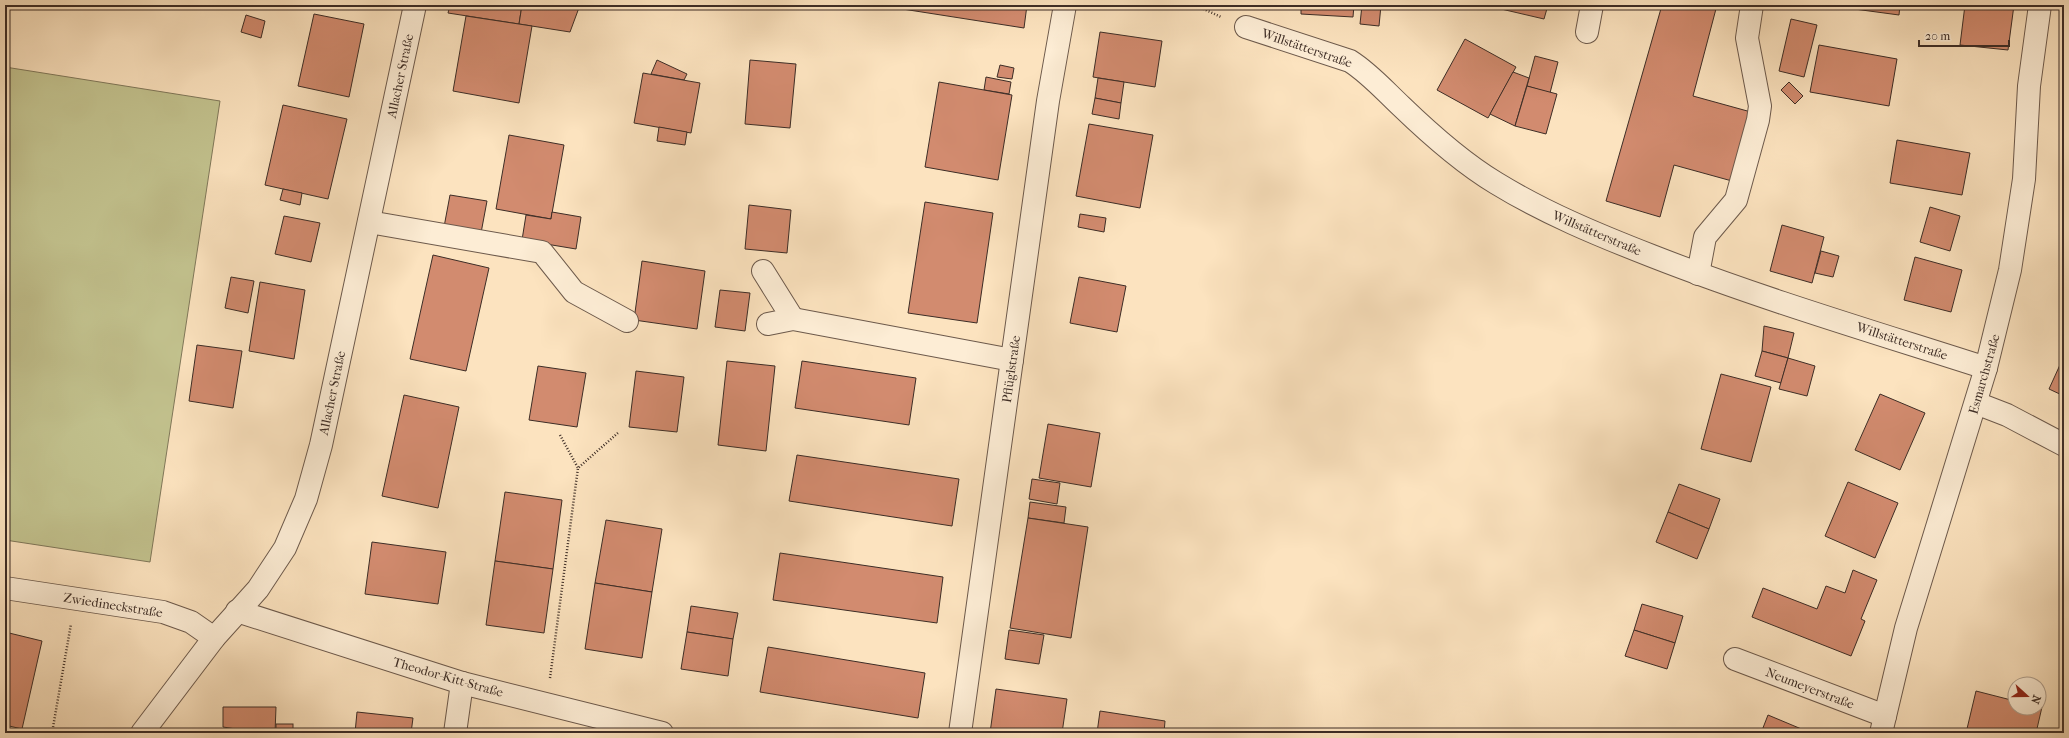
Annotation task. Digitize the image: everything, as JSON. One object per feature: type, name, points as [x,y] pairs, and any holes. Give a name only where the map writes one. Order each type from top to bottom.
[{"type":"street","name":"Allacher Straße","points":[[142,733],[214,638],[258,589],[285,548],[306,499],[321,445],[415,5]]},
{"type":"street","name":"Pflüglstraße","points":[[960,733],[1048,101],[1065,5]]},
{"type":"street","points":[[1587,32],[1592,5]]},
{"type":"street","points":[[1698,274],[1705,237],[1736,200],[1758,120],[1760,106],[1747,38],[1752,5]]},
{"type":"street","name":"Esmarchstraße","points":[[1883,724],[1906,628],[1976,403],[2010,270],[2024,178],[2029,86],[2040,5]]},
{"type":"street","name":"Willstätterstraße","points":[[1246,28],[1350,61],[1364,70],[1402,108],[1457,157],[1495,182],[1541,209],[1586,230],[1725,285],[1986,368]]},
{"type":"street","points":[[369,222],[542,252],[574,292],[627,321]]},
{"type":"street","points":[[763,271],[793,319]]},
{"type":"street","points":[[768,324],[793,319],[1012,360]]},
{"type":"street","points":[[1976,403],[2007,416],[2064,445]]},
{"type":"street","name":"Zwiedineckstraße","points":[[5,588],[163,612],[191,622],[214,638]]},
{"type":"street","name":"Theodor-Kitt-Straße","points":[[237,611],[462,682],[662,733]]},
{"type":"street","name":"Neumeyerstraße","points":[[1735,659],[1883,724]]},
{"type":"street","points":[[456,733],[462,682]]},
{"type":"path","points":[[578,468],[619,432]]},
{"type":"path","points":[[547,704],[578,468],[560,435]]},
{"type":"path","points":[[52,733],[75,598]]},
{"type":"green space","points":[[5,67],[220,101],[150,562],[5,540]]},
{"type":"building","points":[[450,5],[522,5],[519,24],[448,13]]},
{"type":"building","points":[[522,5],[580,5],[570,32],[519,24]]},
{"type":"building","points":[[877,5],[1027,5],[1024,28]]},
{"type":"building","points":[[1301,5],[1354,5],[1353,17],[1301,14]]},
{"type":"building","points":[[1362,5],[1381,5],[1379,26],[1360,24]]},
{"type":"building","points":[[1484,5],[1548,5],[1544,19]]},
{"type":"building","points":[[1662,5],[1717,5],[1693,96],[1751,112],[1732,181],[1674,165],[1660,217],[1606,201]]},
{"type":"building","points":[[1847,5],[1900,5],[1899,15],[1847,8]]},
{"type":"building","points":[[1965,5],[2014,5],[2008,50],[1960,45]]},
{"type":"building","points":[[314,14],[364,24],[349,97],[298,86]]},
{"type":"building","points":[[246,15],[265,21],[261,38],[241,32]]},
{"type":"building","points":[[466,16],[532,26],[519,103],[453,91]]},
{"type":"building","points":[[1791,19],[1817,25],[1804,77],[1779,71]]},
{"type":"building","points":[[1100,32],[1162,41],[1155,87],[1093,77]]},
{"type":"building","points":[[1465,39],[1516,67],[1488,118],[1437,90]]},
{"type":"building","points":[[1819,45],[1897,59],[1889,106],[1810,92]]},
{"type":"building","points":[[1535,56],[1558,62],[1550,93],[1527,86]]},
{"type":"building","points":[[657,60],[687,74],[684,80],[651,74]]},
{"type":"building","points":[[750,60],[796,64],[790,128],[745,124]]},
{"type":"building","points":[[1000,65],[1014,68],[1012,79],[997,77]]},
{"type":"building","points":[[1513,72],[1529,78],[1515,126],[1490,114]]},
{"type":"building","points":[[643,73],[700,83],[691,133],[634,123]]},
{"type":"building","points":[[986,77],[1011,82],[1009,94],[984,90]]},
{"type":"building","points":[[1098,78],[1124,82],[1121,103],[1095,98]]},
{"type":"building","points":[[939,82],[1012,95],[998,180],[925,167]]},
{"type":"building","points":[[1789,82],[1803,96],[1795,104],[1781,90]]},
{"type":"building","points":[[1527,86],[1557,94],[1546,134],[1515,126]]},
{"type":"building","points":[[1095,98],[1121,103],[1119,119],[1092,114]]},
{"type":"building","points":[[283,105],[347,119],[328,199],[265,185]]},
{"type":"building","points":[[1089,124],[1153,135],[1140,208],[1076,196]]},
{"type":"building","points":[[659,127],[687,132],[685,145],[657,141]]},
{"type":"building","points":[[509,135],[564,145],[551,219],[496,209]]},
{"type":"building","points":[[1897,140],[1970,153],[1962,195],[1890,183]]},
{"type":"building","points":[[283,189],[302,193],[300,205],[280,200]]},
{"type":"building","points":[[450,195],[487,201],[481,233],[444,227]]},
{"type":"building","points":[[925,202],[993,213],[977,323],[908,313]]},
{"type":"building","points":[[749,205],[791,210],[787,253],[745,249]]},
{"type":"building","points":[[1930,207],[1960,216],[1950,251],[1920,242]]},
{"type":"building","points":[[552,212],[581,217],[576,249],[522,240],[526,215],[551,219]]},
{"type":"building","points":[[1080,214],[1106,218],[1104,232],[1078,227]]},
{"type":"building","points":[[284,216],[320,223],[311,262],[275,254]]},
{"type":"building","points":[[1782,225],[1824,237],[1812,283],[1770,271]]},
{"type":"building","points":[[1821,251],[1839,256],[1833,277],[1815,273]]},
{"type":"building","points":[[433,255],[489,268],[466,371],[410,359]]},
{"type":"building","points":[[1915,257],[1962,270],[1951,312],[1904,300]]},
{"type":"building","points":[[642,261],[705,271],[697,329],[634,320]]},
{"type":"building","points":[[231,277],[254,281],[248,313],[225,308]]},
{"type":"building","points":[[1079,277],[1126,286],[1117,332],[1070,323]]},
{"type":"building","points":[[260,282],[305,290],[294,359],[249,351]]},
{"type":"building","points":[[720,290],[750,293],[745,331],[715,327]]},
{"type":"building","points":[[1764,326],[1794,333],[1788,358],[1762,351]]},
{"type":"building","points":[[197,345],[242,351],[233,408],[189,401]]},
{"type":"building","points":[[1762,351],[1788,358],[1781,383],[1755,376]]},
{"type":"building","points":[[2064,356],[2064,396],[2049,389]]},
{"type":"building","points":[[1788,358],[1815,366],[1807,396],[1779,389]]},
{"type":"building","points":[[727,361],[775,366],[766,451],[718,445]]},
{"type":"building","points":[[802,361],[916,378],[909,425],[795,408]]},
{"type":"building","points":[[538,366],[586,373],[577,427],[529,420]]},
{"type":"building","points":[[636,371],[684,377],[677,432],[629,427]]},
{"type":"building","points":[[1721,374],[1771,387],[1751,462],[1701,449]]},
{"type":"building","points":[[1880,394],[1925,413],[1900,470],[1855,450]]},
{"type":"building","points":[[404,395],[459,407],[438,508],[382,496]]},
{"type":"building","points":[[1048,424],[1100,433],[1091,487],[1039,478]]},
{"type":"building","points":[[797,455],[959,479],[952,526],[789,501]]},
{"type":"building","points":[[1032,479],[1060,483],[1057,504],[1029,499]]},
{"type":"building","points":[[1848,482],[1898,503],[1875,558],[1825,536]]},
{"type":"building","points":[[1679,484],[1720,499],[1709,529],[1668,512]]},
{"type":"building","points":[[505,492],[562,500],[553,569],[495,561]]},
{"type":"building","points":[[1030,502],[1066,507],[1064,523],[1028,518]]},
{"type":"building","points":[[1668,512],[1709,529],[1697,559],[1656,542]]},
{"type":"building","points":[[1028,518],[1088,527],[1071,638],[1010,628]]},
{"type":"building","points":[[606,520],[662,529],[652,592],[595,583]]},
{"type":"building","points":[[372,542],[446,552],[438,604],[365,594]]},
{"type":"building","points":[[780,553],[943,577],[937,623],[773,600]]},
{"type":"building","points":[[495,561],[553,569],[544,633],[486,625]]},
{"type":"building","points":[[1853,570],[1877,580],[1861,619],[1865,621],[1851,656],[1752,617],[1763,588],[1817,609],[1826,586],[1845,593]]},
{"type":"building","points":[[595,583],[652,592],[642,658],[585,649]]},
{"type":"building","points":[[1642,604],[1683,616],[1675,643],[1634,630]]},
{"type":"building","points":[[691,606],[738,613],[733,639],[687,632]]},
{"type":"building","points":[[1009,630],[1044,635],[1039,664],[1005,659]]},
{"type":"building","points":[[1634,630],[1675,643],[1667,669],[1625,656]]},
{"type":"building","points":[[5,632],[42,641],[22,729],[5,725]]},
{"type":"building","points":[[687,632],[733,639],[728,676],[681,669]]},
{"type":"building","points":[[768,647],[925,673],[918,718],[760,692]]},
{"type":"building","points":[[996,689],[1067,699],[1062,733],[990,733]]},
{"type":"building","points":[[1976,691],[2007,699],[2007,716],[2040,716],[2036,733],[1966,733]]},
{"type":"building","points":[[223,707],[276,707],[275,733],[236,733],[236,729],[223,727]]},
{"type":"building","points":[[1100,711],[1165,721],[1164,733],[1097,733]]},
{"type":"building","points":[[357,712],[413,718],[411,733],[355,733]]},
{"type":"building","points":[[1768,715],[1811,733],[1761,733]]},
{"type":"building","points":[[276,724],[293,724],[293,733],[276,733]]}]
